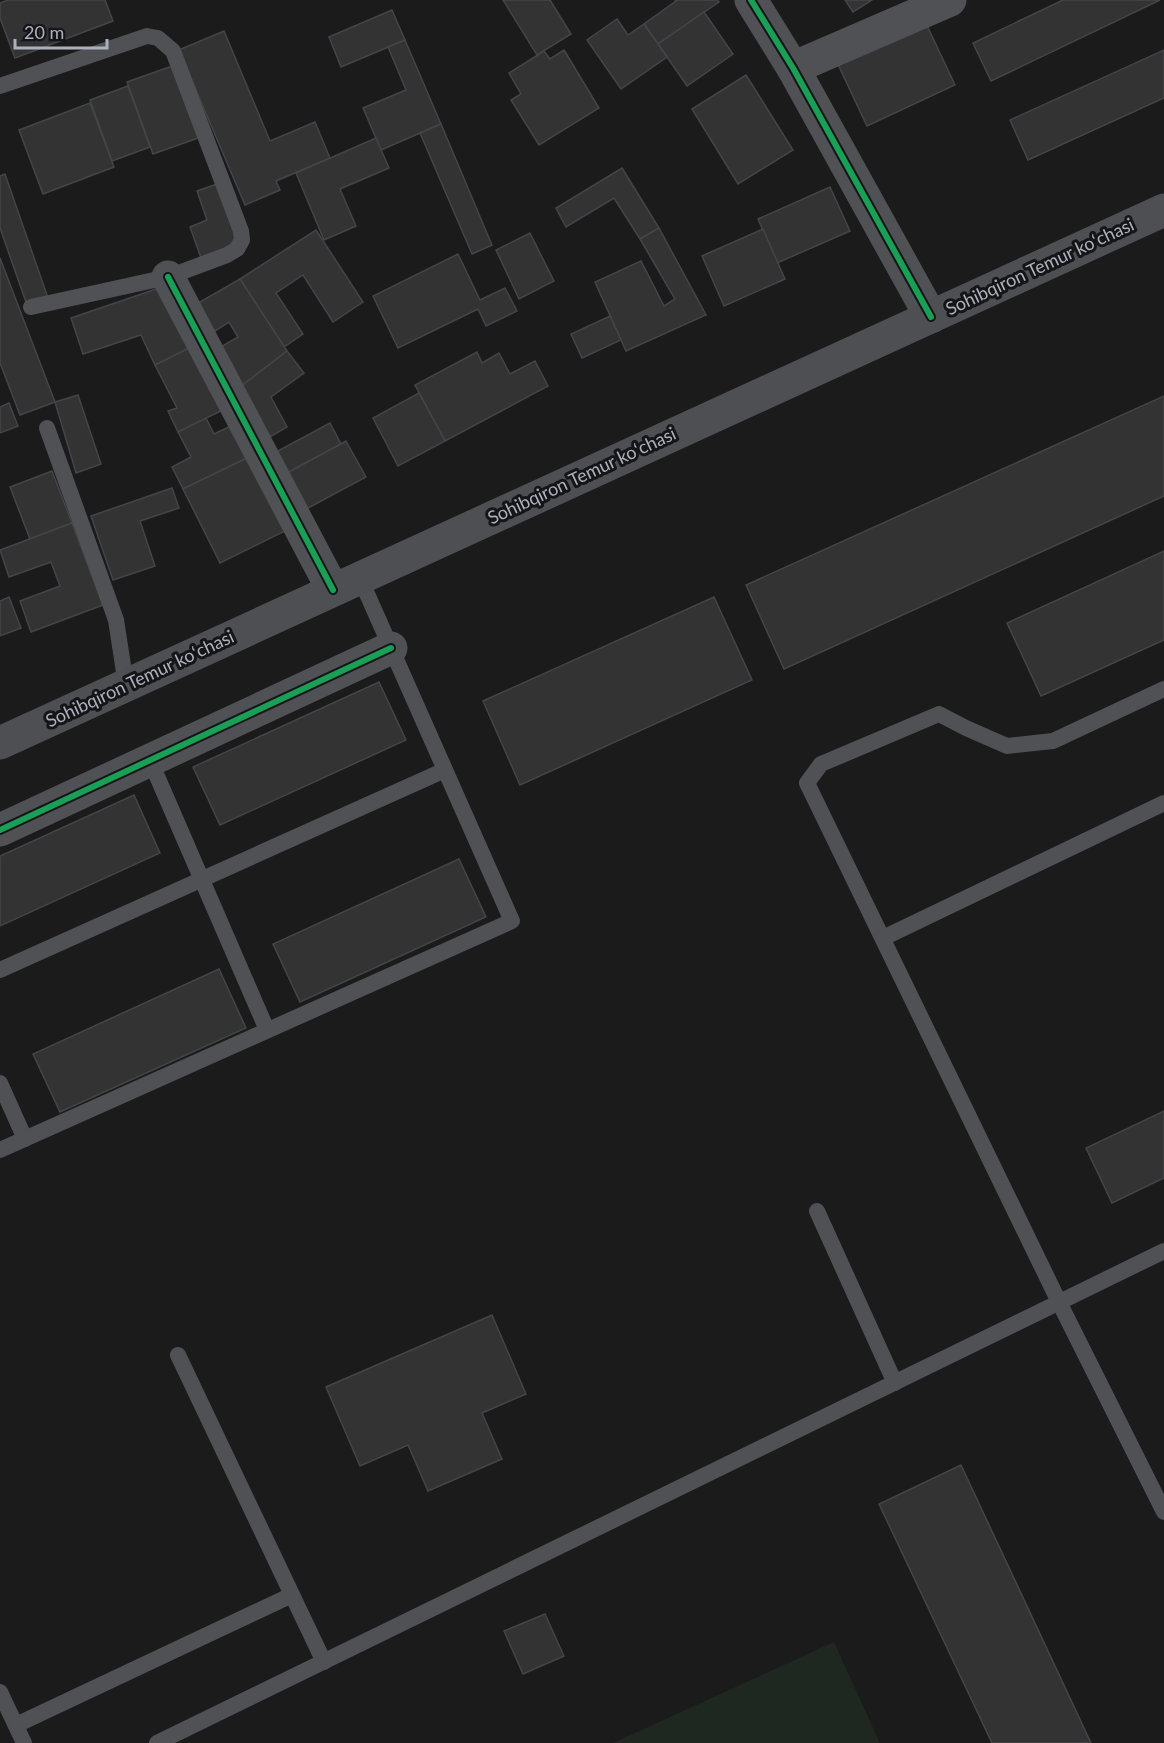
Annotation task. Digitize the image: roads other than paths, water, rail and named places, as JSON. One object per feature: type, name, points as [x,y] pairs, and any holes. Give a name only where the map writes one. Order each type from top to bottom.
[{"type":"main road","name":"Sohibqiron Temur koʻchasi","points":[[0,743],[1164,210]]},
{"type":"street","points":[[751,0],[793,68],[931,317]]},
{"type":"street","points":[[793,68],[950,0]]},
{"type":"street","points":[[168,277],[346,584]]},
{"type":"street","points":[[0,830],[391,648]]},
{"type":"lane","points":[[0,86],[147,36],[158,38],[173,51],[241,231],[242,240],[237,249],[168,277],[31,307]]},
{"type":"lane","points":[[47,428],[116,620],[126,685]]},
{"type":"lane","points":[[0,1150],[512,921],[391,648],[346,584]]},
{"type":"lane","points":[[1164,689],[1053,741],[1007,746],[939,714],[821,764],[807,783],[1059,1302],[1164,1512]]},
{"type":"lane","points":[[150,760],[267,1030]]},
{"type":"lane","points":[[0,970],[445,770]]},
{"type":"lane","points":[[883,938],[1164,803]]},
{"type":"lane","points":[[0,1083],[25,1139]]},
{"type":"lane","points":[[817,1211],[895,1383]]},
{"type":"lane","points":[[157,1743],[1164,1251]]},
{"type":"lane","points":[[178,1355],[324,1662]]},
{"type":"lane","points":[[16,1725],[292,1595]]},
{"type":"lane","points":[[0,1692],[24,1743]]}]
